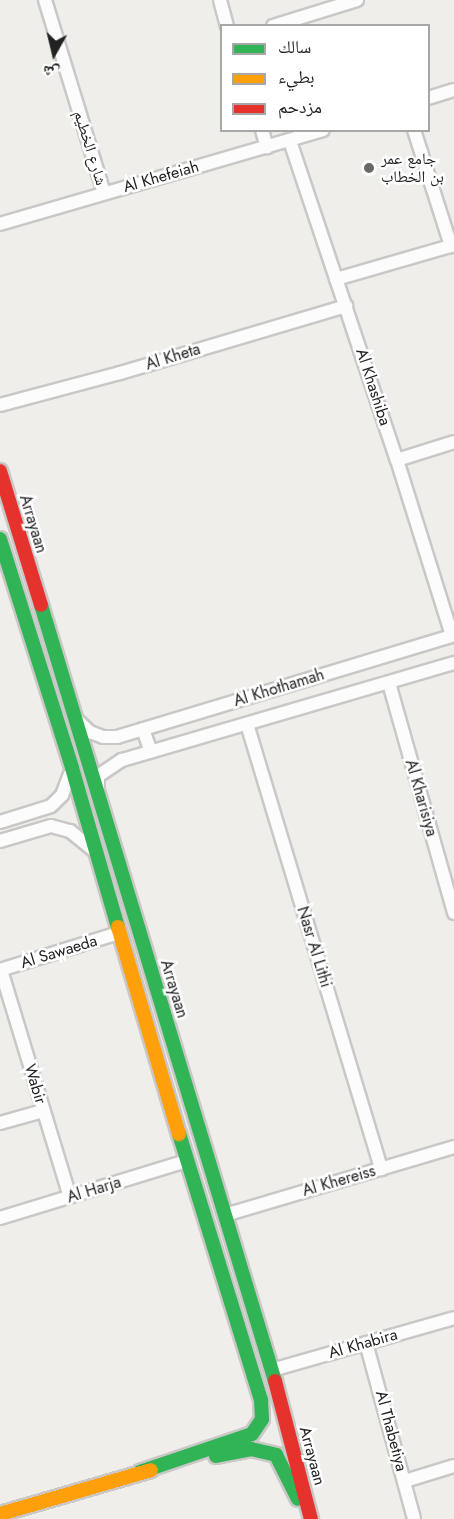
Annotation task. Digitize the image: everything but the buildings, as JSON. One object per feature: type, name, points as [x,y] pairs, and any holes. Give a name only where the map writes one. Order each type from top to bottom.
[{"type":"street","name":"شارع الخطيم","points":[[45,0],[104,193]]},
{"type":"street","points":[[220,0],[226,24]]},
{"type":"street","points":[[279,24],[357,0]]},
{"type":"street","points":[[430,98],[454,90]]},
{"type":"street","points":[[263,132],[267,147]]},
{"type":"street","name":"Al Khefeiah","points":[[0,224],[317,132]]},
{"type":"street","points":[[336,279],[452,246],[415,132]]},
{"type":"street","name":"Al Khashiba","points":[[290,141],[453,635]]},
{"type":"street","name":"Al Kheta","points":[[0,405],[120,373],[346,306]]},
{"type":"street","points":[[397,460],[454,442]]},
{"type":"street","name":"Arrayaan","points":[[0,471],[272,1370],[310,1519]]},
{"type":"street","points":[[0,539],[4,567],[72,768],[155,1058],[261,1400],[262,1419],[252,1434],[140,1472],[0,1514]]},
{"type":"street","name":"Al Khothamah","points":[[74,717],[90,732],[103,737],[117,737],[453,635]]},
{"type":"street","name":"Al Khothamah","points":[[98,794],[98,776],[122,760],[454,663]]},
{"type":"street","name":"Al Kharisiya","points":[[389,683],[453,906]]},
{"type":"street","name":"Nasr Al Lithi","points":[[248,724],[381,1169]]},
{"type":"street","points":[[143,729],[151,752]]},
{"type":"street","points":[[18,836],[6,820],[51,806],[62,795],[72,768]]},
{"type":"street","points":[[0,841],[51,826],[70,831],[98,854]]},
{"type":"street","name":"Al Sawaeda","points":[[1,970],[119,933]]},
{"type":"street","name":"Wabir","points":[[1,970],[70,1197]]},
{"type":"street","points":[[155,1058],[176,1052]]},
{"type":"street","points":[[0,1123],[43,1111]]},
{"type":"street","name":"Al Khereiss","points":[[225,1215],[454,1147]]},
{"type":"street","name":"Al Harja","points":[[0,1218],[188,1161]]},
{"type":"street","name":"Al Khabira","points":[[272,1370],[454,1318]]},
{"type":"street","name":"Al Thabetiya","points":[[366,1344],[414,1519]]},
{"type":"street","points":[[140,1472],[252,1449],[276,1455],[310,1519]]},
{"type":"street","points":[[405,1481],[454,1466]]},
{"type":"traffic: fast","points":[[0,539],[72,768],[118,927]]},
{"type":"traffic: fast","points":[[41,605],[275,1381]]},
{"type":"traffic: fast","points":[[140,1472],[252,1434],[262,1419],[261,1400],[179,1134]]},
{"type":"traffic: fast","points":[[216,1456],[251,1449],[276,1455],[298,1499]]},
{"type":"traffic: slow","points":[[118,927],[179,1134]]},
{"type":"traffic: slow","points":[[0,1514],[151,1470]]},
{"type":"traffic: jam","points":[[0,471],[41,605]]},
{"type":"traffic: jam","points":[[275,1381],[311,1519]]},
{"type":"place","name":"جامع عمر بن الخطاب","points":[[369,168]]}]
